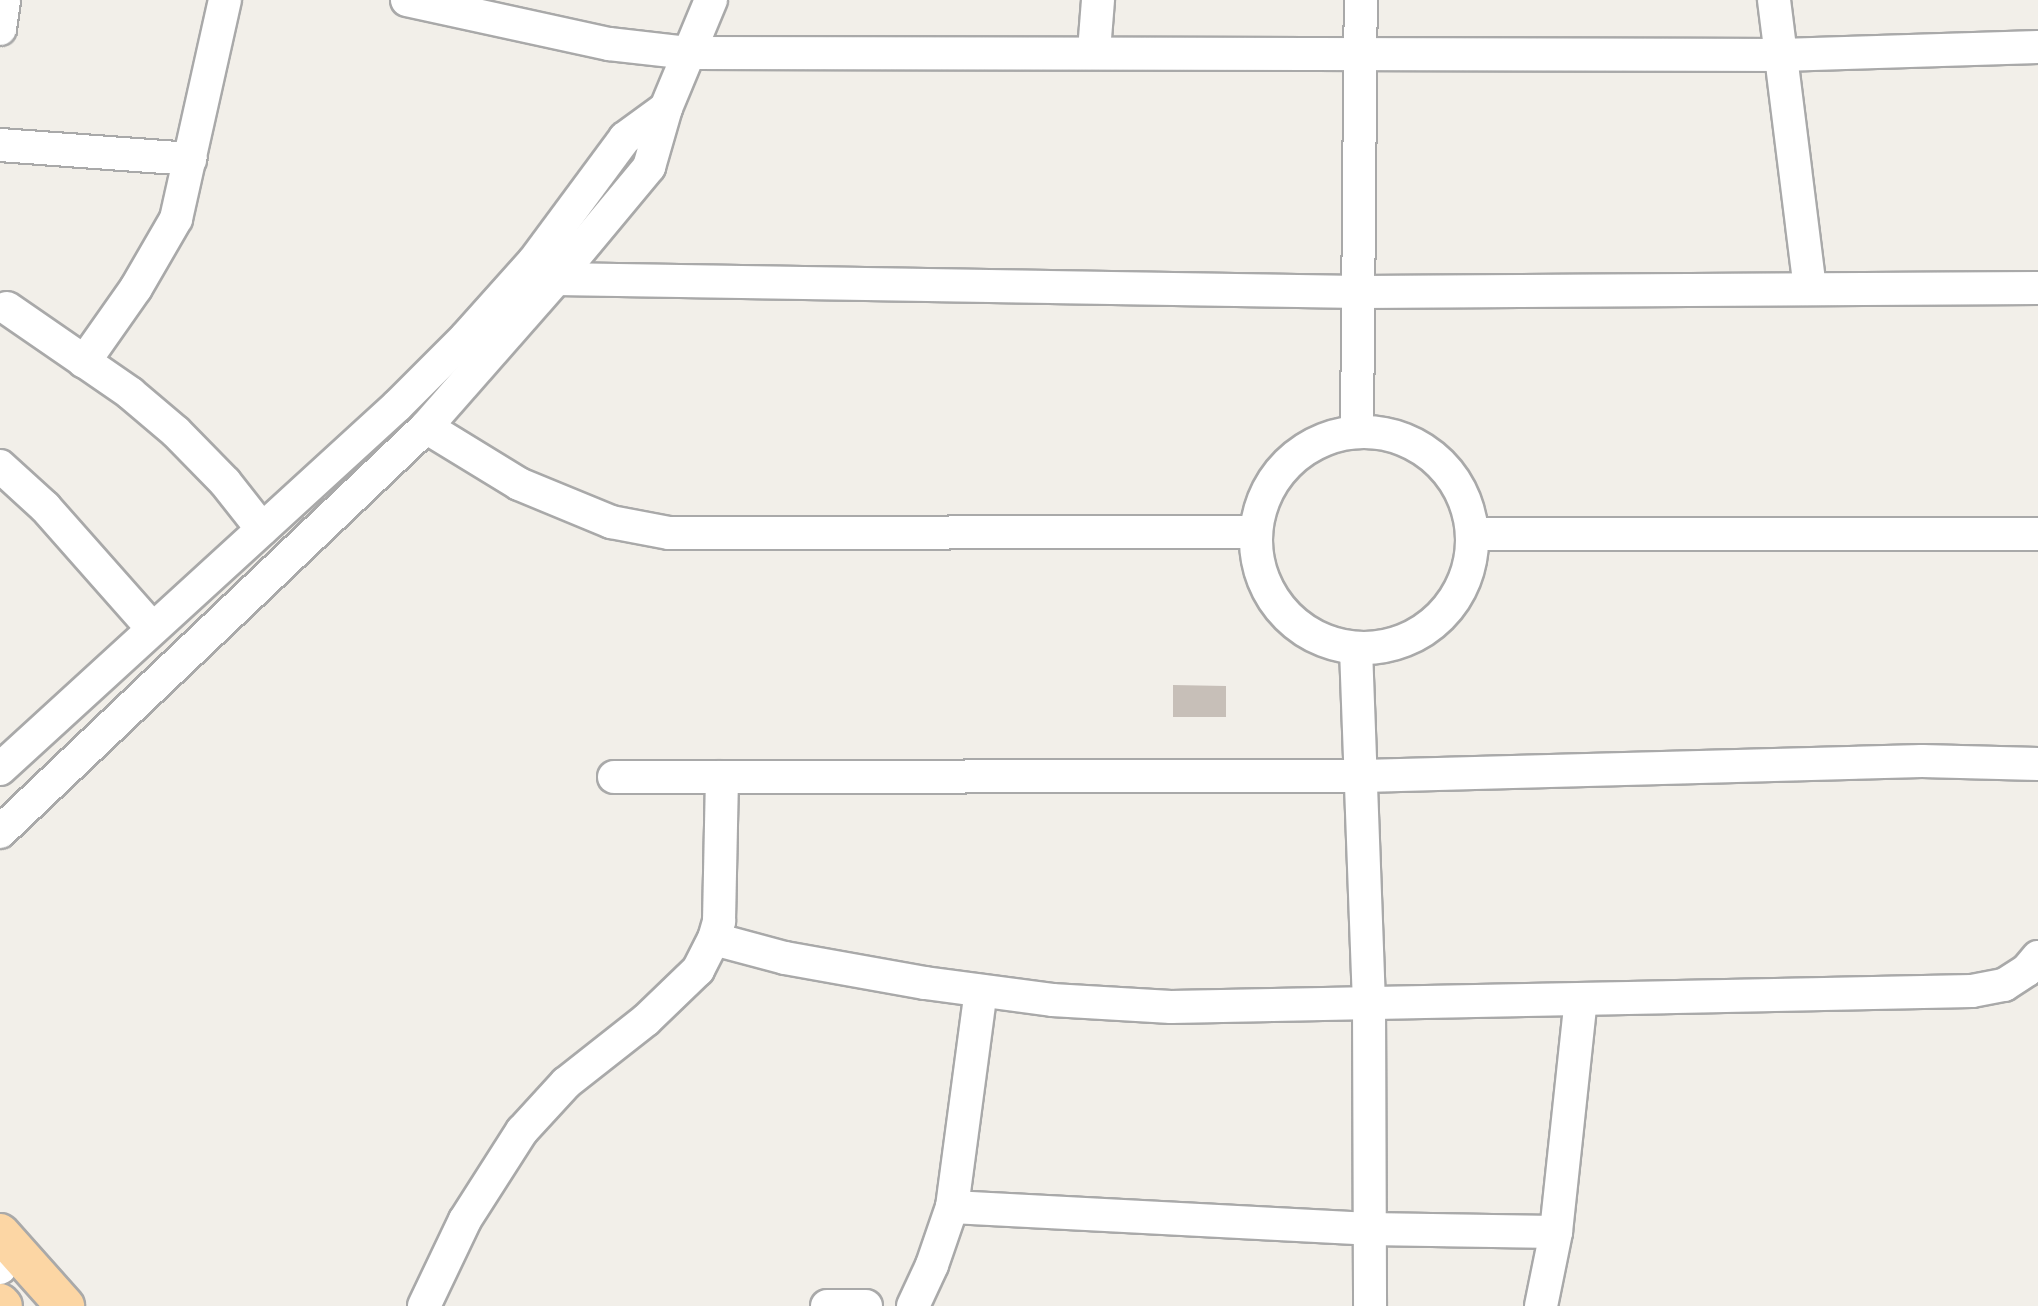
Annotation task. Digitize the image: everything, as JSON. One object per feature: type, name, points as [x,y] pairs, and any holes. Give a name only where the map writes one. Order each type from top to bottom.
[{"type":"main road","points":[[2,1247],[65,1306]]},
{"type":"street","points":[[0,29],[4,0]]},
{"type":"street","points":[[84,362],[136,288],[176,219],[225,0]]},
{"type":"street","points":[[407,0],[516,13],[609,44],[690,53],[1094,51],[1359,55],[1781,55],[2038,47]]},
{"type":"street","points":[[0,832],[426,427],[556,279],[649,167],[666,108],[711,0]]},
{"type":"street","points":[[1094,51],[1098,0]]},
{"type":"street","points":[[1357,430],[1361,0]]},
{"type":"street","points":[[1774,0],[1810,289]]},
{"type":"street","points":[[0,769],[397,406],[466,337],[534,261],[625,138],[666,108]]},
{"type":"street","points":[[0,145],[190,159]]},
{"type":"street","points":[[556,279],[1360,292],[2038,288]]},
{"type":"street","points":[[7,308],[130,393],[176,432],[225,482],[261,529]]},
{"type":"street","points":[[426,427],[519,484],[611,522],[668,533],[1255,532]]},
{"type":"street","points":[[1357,430],[1392,434],[1423,448],[1448,471],[1465,500],[1473,534],[1468,571],[1463,582],[1452,604],[1426,630],[1393,646],[1356,649],[1322,642],[1294,624],[1271,598],[1258,566],[1255,532],[1262,501],[1277,474],[1299,451],[1327,437],[1357,430]]},
{"type":"street","points":[[0,467],[45,507],[152,628]]},
{"type":"street","points":[[1473,534],[2038,534]]},
{"type":"street","points":[[1356,649],[1363,776],[1369,1003],[1370,1306]]},
{"type":"street","points":[[614,777],[1363,776],[1922,761],[2038,764]]},
{"type":"street","points":[[424,1306],[465,1220],[522,1131],[566,1083],[646,1020],[698,970],[715,939],[720,892],[722,777]]},
{"type":"street","points":[[715,939],[785,958],[981,991],[1052,1000],[1171,1007],[1972,991],[2004,985],[2027,970],[2038,957]]},
{"type":"street","points":[[913,1306],[932,1265],[952,1207],[966,1125],[981,991]]},
{"type":"street","points":[[1541,1306],[1556,1233],[1581,999]]},
{"type":"street","points":[[952,1207],[1369,1229],[1556,1233]]},
{"type":"street","points":[[827,1306],[866,1306]]},
{"type":"building","points":[[1173,685],[1226,686],[1226,717],[1173,717]]}]
